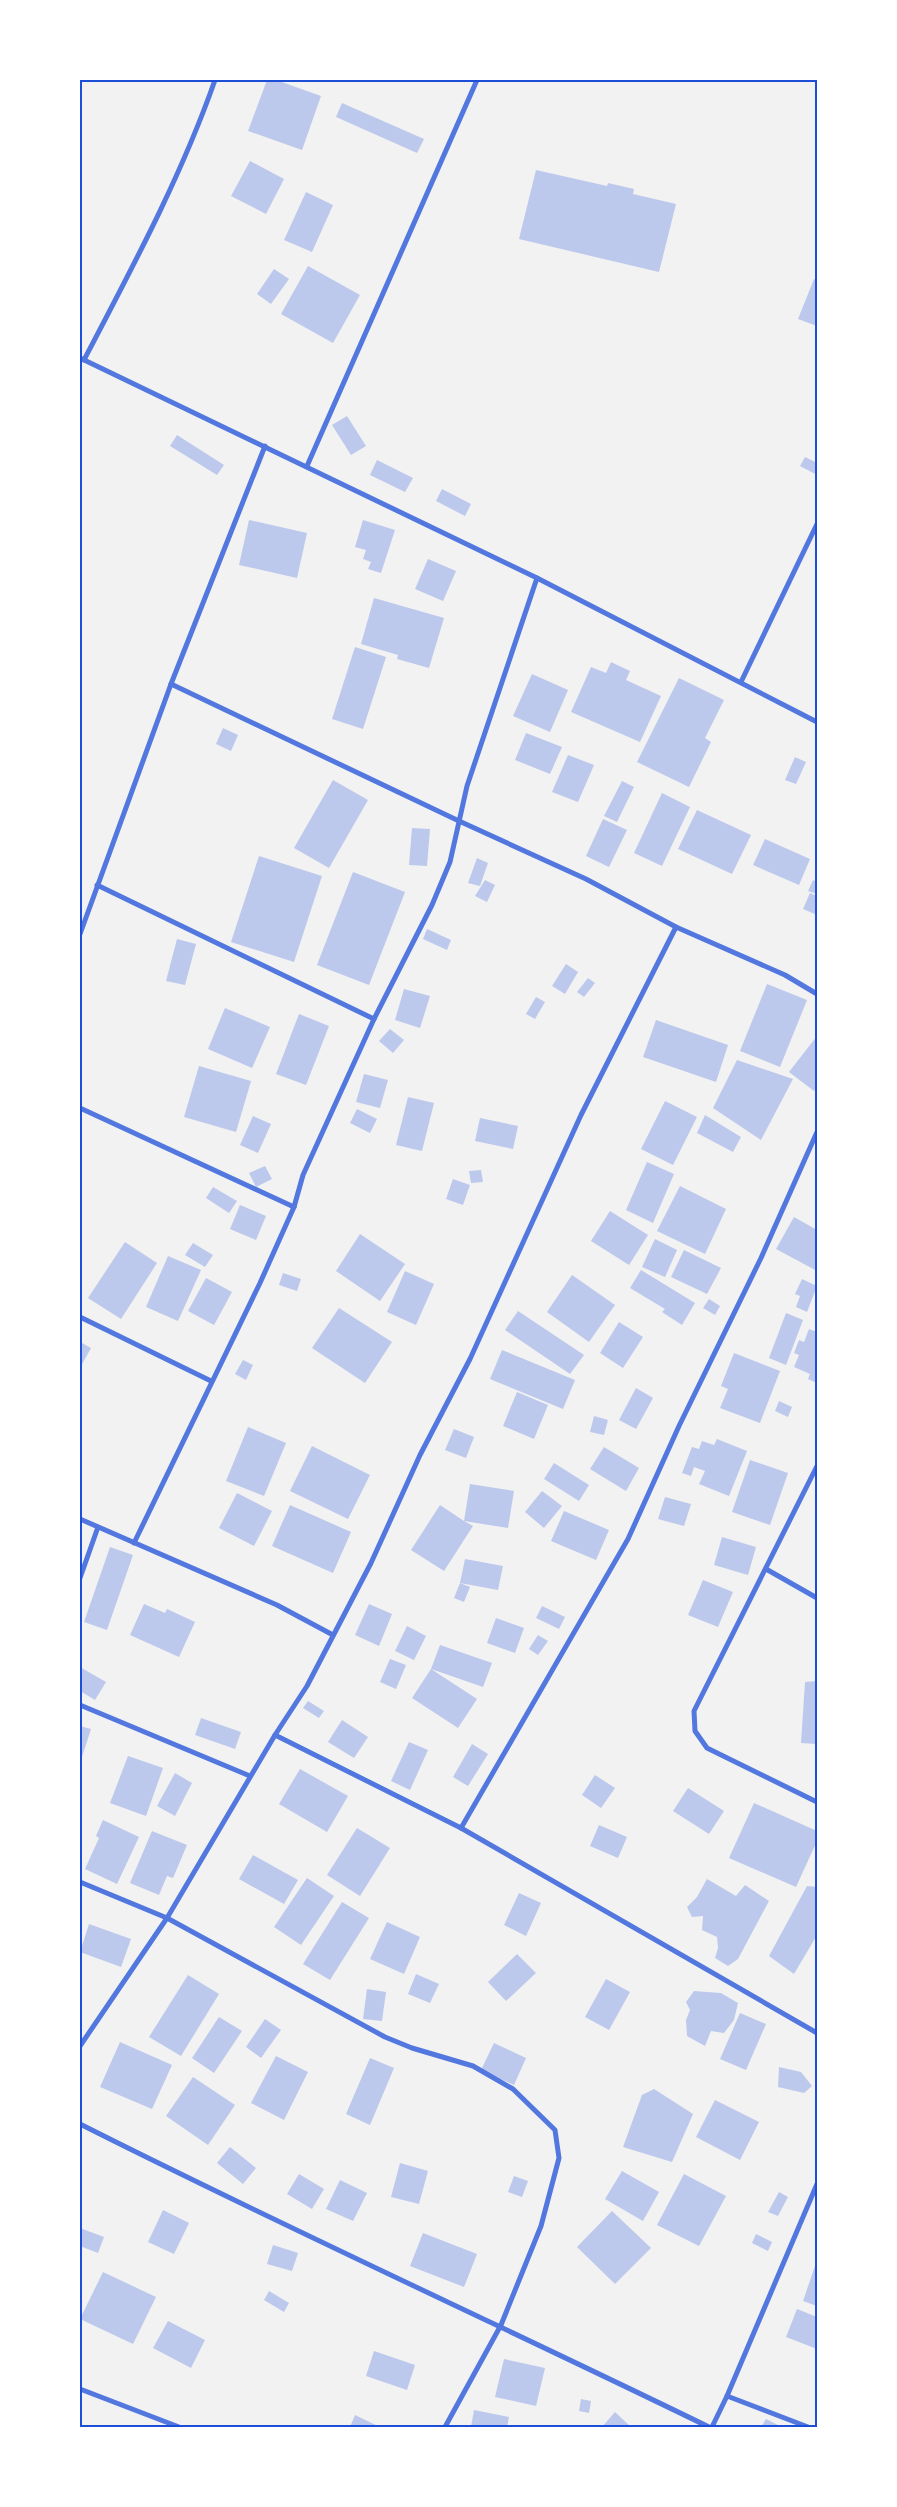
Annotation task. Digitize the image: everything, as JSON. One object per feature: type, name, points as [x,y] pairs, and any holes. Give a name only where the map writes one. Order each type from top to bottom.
[{"type":"street","points":[[215,80],[202,116],[148,238],[82,359],[537,578],[817,722]]},
{"type":"street","points":[[307,466],[477,80]]},
{"type":"street","points":[[80,934],[171,684],[265,446]]},
{"type":"street","points":[[741,682],[817,524]]},
{"type":"street","points":[[134,1544],[211,1381],[260,1283],[294,1207],[304,1175],[374,1019],[443,879],[450,862],[476,757],[537,578]]},
{"type":"street","points":[[171,684],[459,822],[586,878],[676,927],[785,975],[817,994]]},
{"type":"street","points":[[97,885],[374,1019]]},
{"type":"street","points":[[80,2046],[167,1918],[250,1776],[307,1686],[371,1563],[420,1455],[470,1359],[581,1115],[676,927]]},
{"type":"street","points":[[80,1108],[294,1207]]},
{"type":"street","points":[[461,1828],[628,1539],[678,1426],[761,1258],[817,1132]]},
{"type":"street","points":[[80,1317],[211,1381]]},
{"type":"street","points":[[817,1466],[694,1711],[696,1731],[707,1748],[817,1802]]},
{"type":"street","points":[[80,1518],[134,1544],[278,1605],[333,1635]]},
{"type":"street","points":[[80,1578],[98,1527]]},
{"type":"street","points":[[766,1569],[817,1598]]},
{"type":"street","points":[[80,1705],[250,1776]]},
{"type":"street","points":[[275,1735],[461,1828],[817,2033]]},
{"type":"street","points":[[80,1882],[167,1918],[385,2036],[412,2048],[473,2066],[513,2089],[555,2130],[559,2158],[541,2226],[501,2325],[445,2427]]},
{"type":"street","points":[[80,2124],[245,2207],[501,2325],[710,2427],[727,2396],[817,2184]]},
{"type":"street","points":[[80,2389],[179,2427]]},
{"type":"street","points":[[727,2396],[808,2427]]},
{"type":"building","points":[[267,80],[276,80],[321,96],[302,150],[248,131]]},
{"type":"building","points":[[342,103],[424,139],[417,153],[336,117]]},
{"type":"building","points":[[250,161],[284,179],[266,214],[231,196]]},
{"type":"building","points":[[536,170],[607,186],[608,183],[634,189],[633,194],[676,204],[659,272],[519,239]]},
{"type":"building","points":[[306,192],[333,205],[312,252],[284,240]]},
{"type":"building","points":[[308,266],[360,295],[333,343],[281,314]]},
{"type":"building","points":[[274,269],[289,279],[271,304],[257,294]]},
{"type":"building","points":[[814,279],[817,280],[817,326],[798,319]]},
{"type":"building","points":[[347,416],[366,446],[351,455],[332,425]]},
{"type":"building","points":[[177,435],[224,465],[217,475],[170,446]]},
{"type":"building","points":[[805,457],[817,463],[817,475],[800,466]]},
{"type":"building","points":[[377,460],[413,478],[405,492],[370,475]]},
{"type":"building","points":[[442,489],[471,504],[465,516],[436,501]]},
{"type":"building","points":[[249,520],[307,533],[297,578],[239,565]]},
{"type":"building","points":[[363,520],[395,530],[381,573],[368,569],[371,562],[363,559],[366,550],[355,547]]},
{"type":"building","points":[[428,559],[456,571],[443,601],[415,589]]},
{"type":"building","points":[[374,598],[444,618],[429,668],[397,659],[398,655],[361,644]]},
{"type":"building","points":[[355,647],[386,657],[363,729],[332,719]]},
{"type":"building","points":[[611,662],[630,671],[626,680],[661,696],[640,742],[571,712],[591,667],[606,673]]},
{"type":"building","points":[[532,674],[568,690],[550,732],[513,716]]},
{"type":"building","points":[[679,678],[724,700],[705,738],[711,742],[689,787],[637,762]]},
{"type":"building","points":[[223,728],[238,735],[231,751],[216,744]]},
{"type":"building","points":[[526,733],[562,747],[550,774],[515,760]]},
{"type":"building","points":[[568,755],[594,765],[578,802],[552,792]]},
{"type":"building","points":[[795,757],[806,762],[796,784],[785,780]]},
{"type":"building","points":[[333,780],[368,800],[329,868],[294,848]]},
{"type":"building","points":[[622,781],[634,787],[617,822],[604,816]]},
{"type":"building","points":[[662,793],[690,807],[662,866],[634,853]]},
{"type":"building","points":[[697,810],[751,835],[732,874],[678,849]]},
{"type":"building","points":[[603,819],[627,830],[609,867],[586,856]]},
{"type":"building","points":[[412,828],[430,829],[427,866],[409,865]]},
{"type":"building","points":[[765,839],[810,859],[799,885],[753,865]]},
{"type":"building","points":[[259,856],[322,876],[294,962],[231,942]]},
{"type":"building","points":[[477,858],[488,863],[480,886],[468,883]]},
{"type":"building","points":[[353,872],[405,892],[369,985],[317,965]]},
{"type":"building","points":[[485,880],[495,885],[487,902],[475,896]]},
{"type":"building","points":[[813,880],[817,882],[817,894],[808,891]]},
{"type":"building","points":[[810,893],[817,896],[817,915],[803,909]]},
{"type":"building","points":[[427,929],[451,940],[447,950],[423,939]]},
{"type":"building","points":[[177,939],[196,944],[185,985],[166,981]]},
{"type":"building","points":[[566,964],[578,972],[565,994],[552,986]]},
{"type":"building","points":[[588,978],[595,983],[584,997],[577,992]]},
{"type":"building","points":[[767,984],[807,1000],[780,1067],[740,1051]]},
{"type":"building","points":[[404,989],[430,996],[420,1028],[395,1020]]},
{"type":"building","points":[[536,997],[545,1002],[535,1019],[526,1014]]},
{"type":"building","points":[[225,1008],[270,1027],[252,1068],[208,1049]]},
{"type":"building","points":[[299,1014],[329,1026],[306,1085],[276,1074]]},
{"type":"building","points":[[656,1020],[728,1045],[716,1082],[643,1057]]},
{"type":"building","points":[[390,1029],[404,1040],[393,1053],[379,1041]]},
{"type":"building","points":[[817,1036],[817,1087],[814,1091],[789,1072]]},
{"type":"building","points":[[737,1060],[793,1079],[761,1140],[713,1108]]},
{"type":"building","points":[[199,1066],[251,1081],[236,1132],[184,1117]]},
{"type":"building","points":[[364,1074],[388,1080],[380,1108],[356,1102]]},
{"type":"building","points":[[408,1097],[434,1103],[422,1151],[396,1145]]},
{"type":"building","points":[[665,1101],[697,1117],[673,1165],[641,1149]]},
{"type":"building","points":[[357,1109],[377,1119],[370,1133],[350,1123]]},
{"type":"building","points":[[705,1115],[741,1137],[733,1152],[697,1133]]},
{"type":"building","points":[[253,1116],[271,1124],[258,1153],[240,1145]]},
{"type":"building","points":[[480,1118],[518,1126],[513,1149],[475,1141]]},
{"type":"building","points":[[647,1162],[674,1174],[653,1223],[626,1210]]},
{"type":"building","points":[[265,1166],[272,1179],[256,1187],[249,1173]]},
{"type":"building","points":[[481,1170],[483,1182],[471,1183],[469,1171]]},
{"type":"building","points":[[453,1179],[470,1185],[463,1205],[446,1199]]},
{"type":"building","points":[[680,1186],[726,1209],[705,1254],[657,1231]]},
{"type":"building","points":[[213,1187],[237,1201],[229,1213],[206,1198]]},
{"type":"building","points":[[240,1205],[266,1216],[256,1240],[230,1229]]},
{"type":"building","points":[[610,1211],[648,1235],[629,1265],[591,1241]]},
{"type":"building","points":[[794,1217],[817,1230],[817,1271],[776,1249]]},
{"type":"building","points":[[360,1234],[405,1264],[380,1301],[336,1271]]},
{"type":"building","points":[[655,1239],[677,1250],[665,1277],[642,1267]]},
{"type":"building","points":[[125,1242],[157,1263],[121,1319],[88,1298]]},
{"type":"building","points":[[193,1243],[213,1255],[205,1267],[185,1255]]},
{"type":"building","points":[[684,1250],[721,1268],[707,1294],[671,1277]]},
{"type":"building","points":[[168,1256],[201,1270],[178,1321],[146,1307]]},
{"type":"building","points":[[641,1270],[695,1303],[682,1325],[662,1312],[665,1309],[630,1288]]},
{"type":"building","points":[[405,1271],[434,1284],[416,1325],[387,1312]]},
{"type":"building","points":[[283,1273],[301,1279],[297,1291],[279,1285]]},
{"type":"building","points":[[572,1275],[615,1305],[589,1342],[547,1312]]},
{"type":"building","points":[[206,1278],[232,1292],[214,1325],[188,1311]]},
{"type":"building","points":[[802,1279],[817,1286],[807,1312],[796,1307],[800,1296],[795,1294]]},
{"type":"building","points":[[709,1299],[720,1306],[715,1315],[703,1308]]},
{"type":"building","points":[[339,1308],[392,1342],[365,1383],[312,1348]]},
{"type":"building","points":[[518,1311],[584,1355],[570,1374],[505,1330]]},
{"type":"building","points":[[786,1313],[803,1320],[786,1365],[769,1358]]},
{"type":"building","points":[[619,1322],[643,1337],[623,1368],[600,1353]]},
{"type":"building","points":[[809,1329],[817,1332],[817,1383],[808,1379],[810,1374],[794,1367],[799,1355],[794,1353],[799,1340],[804,1342]]},
{"type":"building","points":[[80,1342],[91,1348],[80,1368]]},
{"type":"building","points":[[502,1350],[575,1380],[563,1409],[490,1379]]},
{"type":"building","points":[[734,1353],[780,1371],[760,1423],[720,1408],[728,1389],[721,1386]]},
{"type":"building","points":[[243,1360],[253,1365],[246,1380],[235,1374]]},
{"type":"building","points":[[636,1388],[653,1398],[636,1429],[619,1420]]},
{"type":"building","points":[[517,1392],[548,1405],[534,1439],[503,1426]]},
{"type":"building","points":[[779,1401],[792,1407],[788,1417],[775,1411]]},
{"type":"building","points":[[594,1416],[608,1420],[604,1435],[590,1432]]},
{"type":"building","points":[[248,1427],[286,1443],[264,1496],[226,1481]]},
{"type":"building","points":[[454,1429],[474,1437],[466,1458],[445,1450]]},
{"type":"building","points":[[717,1439],[747,1451],[729,1496],[699,1484],[705,1471],[694,1467],[691,1476],[682,1473],[692,1447],[699,1449],[702,1441],[714,1445]]},
{"type":"building","points":[[312,1446],[370,1475],[348,1519],[290,1491]]},
{"type":"building","points":[[604,1447],[639,1468],[626,1491],[590,1469]]},
{"type":"building","points":[[750,1460],[788,1473],[770,1525],[732,1512]]},
{"type":"building","points":[[554,1463],[589,1485],[579,1501],[544,1479]]},
{"type":"building","points":[[470,1484],[514,1491],[508,1528],[464,1521]]},
{"type":"building","points":[[542,1491],[562,1506],[544,1528],[525,1512]]},
{"type":"building","points":[[237,1493],[272,1511],[254,1546],[219,1528]]},
{"type":"building","points":[[665,1497],[691,1504],[684,1526],[658,1519]]},
{"type":"building","points":[[290,1505],[351,1532],[333,1573],[272,1546]]},
{"type":"building","points":[[440,1505],[473,1526],[444,1571],[411,1550]]},
{"type":"building","points":[[564,1511],[609,1530],[596,1560],[551,1541]]},
{"type":"building","points":[[722,1537],[756,1547],[748,1575],[714,1565]]},
{"type":"building","points":[[110,1547],[133,1555],[107,1630],[84,1622]]},
{"type":"building","points":[[465,1559],[503,1566],[498,1590],[460,1583]]},
{"type":"building","points":[[703,1580],[733,1592],[718,1627],[688,1615]]},
{"type":"building","points":[[460,1583],[470,1587],[464,1602],[454,1598]]},
{"type":"building","points":[[144,1604],[165,1613],[167,1609],[195,1622],[179,1657],[130,1635]]},
{"type":"building","points":[[369,1604],[392,1614],[379,1646],[355,1635]]},
{"type":"building","points":[[542,1606],[565,1617],[559,1629],[536,1618]]},
{"type":"building","points":[[496,1618],[524,1628],[515,1653],[487,1643]]},
{"type":"building","points":[[407,1626],[426,1636],[414,1660],[395,1651]]},
{"type":"building","points":[[538,1635],[548,1641],[538,1655],[529,1649]]},
{"type":"building","points":[[440,1645],[492,1663],[483,1687],[431,1669]]},
{"type":"building","points":[[390,1659],[406,1665],[396,1689],[380,1682]]},
{"type":"building","points":[[80,1667],[106,1682],[95,1700],[80,1691]]},
{"type":"building","points":[[431,1669],[477,1699],[458,1728],[412,1698]]},
{"type":"building","points":[[817,1681],[816,1744],[801,1743],[805,1682]]},
{"type":"building","points":[[308,1701],[324,1711],[319,1718],[303,1708]]},
{"type":"building","points":[[201,1718],[241,1732],[235,1749],[195,1735]]},
{"type":"building","points":[[342,1720],[368,1737],[354,1758],[328,1742]]},
{"type":"building","points":[[80,1726],[91,1729],[80,1763]]},
{"type":"building","points":[[409,1742],[428,1750],[410,1790],[391,1781]]},
{"type":"building","points":[[472,1744],[488,1754],[468,1786],[453,1777]]},
{"type":"building","points":[[128,1756],[163,1768],[146,1816],[110,1803]]},
{"type":"building","points":[[300,1769],[348,1796],[327,1832],[279,1804]]},
{"type":"building","points":[[175,1773],[192,1783],[175,1816],[157,1806]]},
{"type":"building","points":[[595,1775],[615,1788],[601,1808],[582,1795]]},
{"type":"building","points":[[688,1788],[724,1811],[709,1834],[673,1811]]},
{"type":"building","points":[[754,1803],[817,1831],[817,1841],[796,1887],[729,1858]]},
{"type":"building","points":[[103,1820],[139,1837],[117,1884],[85,1869],[99,1838],[96,1836]]},
{"type":"building","points":[[599,1825],[627,1837],[618,1858],[590,1846]]},
{"type":"building","points":[[357,1828],[390,1848],[360,1896],[327,1875]]},
{"type":"building","points":[[152,1831],[187,1845],[173,1878],[167,1876],[159,1895],[130,1883]]},
{"type":"building","points":[[253,1855],[298,1880],[284,1904],[239,1879]]},
{"type":"building","points":[[307,1878],[334,1896],[301,1945],[274,1927]]},
{"type":"building","points":[[707,1879],[736,1896],[745,1885],[769,1901],[738,1959],[728,1966],[715,1958],[718,1948],[717,1937],[702,1930],[703,1916],[692,1917],[687,1907],[697,1897]]},
{"type":"building","points":[[807,1886],[817,1887],[817,1935],[794,1974],[769,1956]]},
{"type":"building","points":[[519,1893],[541,1903],[526,1936],[504,1925]]},
{"type":"building","points":[[342,1902],[369,1918],[330,1980],[303,1964]]},
{"type":"building","points":[[387,1922],[420,1937],[404,1974],[370,1959]]},
{"type":"building","points":[[89,1924],[131,1939],[121,1967],[80,1952]]},
{"type":"building","points":[[517,1954],[536,1973],[506,2001],[488,1982]]},
{"type":"building","points":[[416,1974],[439,1984],[430,2003],[408,1994]]},
{"type":"building","points":[[188,1975],[219,1994],[181,2056],[149,2037]]},
{"type":"building","points":[[606,1979],[630,1992],[609,2030],[585,2017]]},
{"type":"building","points":[[367,1989],[386,1992],[382,2021],[363,2019]]},
{"type":"building","points":[[694,1991],[721,1993],[738,2003],[734,2020],[724,2033],[711,2031],[705,2046],[687,2036],[686,2020],[690,2010],[686,2002]]},
{"type":"building","points":[[740,2013],[766,2024],[746,2070],[720,2059]]},
{"type":"building","points":[[219,2017],[242,2031],[214,2073],[192,2058]]},
{"type":"building","points":[[265,2019],[281,2030],[261,2058],[246,2047]]},
{"type":"building","points":[[120,2042],[172,2065],[152,2109],[100,2087]]},
{"type":"building","points":[[494,2043],[526,2058],[514,2085],[481,2070]]},
{"type":"building","points":[[276,2056],[308,2072],[284,2120],[251,2103]]},
{"type":"building","points":[[370,2058],[394,2068],[370,2125],[346,2114]]},
{"type":"building","points":[[779,2067],[801,2072],[812,2086],[804,2093],[778,2087]]},
{"type":"building","points":[[193,2077],[235,2105],[208,2145],[166,2116]]},
{"type":"building","points":[[654,2089],[693,2114],[672,2162],[623,2147],[642,2095]]},
{"type":"building","points":[[715,2100],[759,2122],[740,2160],[696,2137]]},
{"type":"building","points":[[230,2147],[256,2168],[243,2184],[217,2163]]},
{"type":"building","points":[[400,2163],[428,2171],[419,2204],[391,2197]]},
{"type":"building","points":[[622,2171],[659,2192],[643,2221],[605,2199]]},
{"type":"building","points":[[299,2174],[324,2189],[312,2209],[287,2194]]},
{"type":"building","points":[[684,2174],[726,2196],[699,2246],[657,2225]]},
{"type":"building","points":[[514,2176],[528,2181],[522,2197],[508,2192]]},
{"type":"building","points":[[340,2180],[367,2193],[353,2221],[326,2209]]},
{"type":"building","points":[[779,2192],[788,2197],[778,2216],[768,2212]]},
{"type":"building","points":[[163,2210],[189,2223],[174,2254],[148,2242]]},
{"type":"building","points":[[612,2211],[651,2248],[615,2284],[577,2247]]},
{"type":"building","points":[[80,2228],[104,2237],[98,2253],[80,2246]]},
{"type":"building","points":[[423,2233],[477,2254],[464,2287],[410,2266]]},
{"type":"building","points":[[756,2234],[772,2242],[768,2251],[752,2243]]},
{"type":"building","points":[[273,2245],[298,2253],[292,2271],[267,2264]]},
{"type":"building","points":[[817,2260],[817,2306],[803,2301]]},
{"type":"building","points":[[103,2272],[156,2297],[133,2344],[80,2319]]},
{"type":"building","points":[[269,2291],[289,2303],[284,2312],[264,2300]]},
{"type":"building","points":[[797,2309],[817,2317],[817,2349],[786,2337]]},
{"type":"building","points":[[168,2321],[205,2340],[191,2368],[153,2348]]},
{"type":"building","points":[[374,2351],[415,2365],[407,2390],[366,2376]]},
{"type":"building","points":[[504,2359],[545,2368],[536,2406],[495,2397]]},
{"type":"building","points":[[581,2399],[591,2401],[589,2413],[579,2411]]},
{"type":"building","points":[[474,2410],[509,2417],[507,2427],[471,2427]]},
{"type":"building","points":[[615,2412],[631,2427],[602,2427]]},
{"type":"building","points":[[355,2415],[380,2427],[350,2427]]},
{"type":"building","points":[[766,2419],[782,2427],[761,2427]]}]
